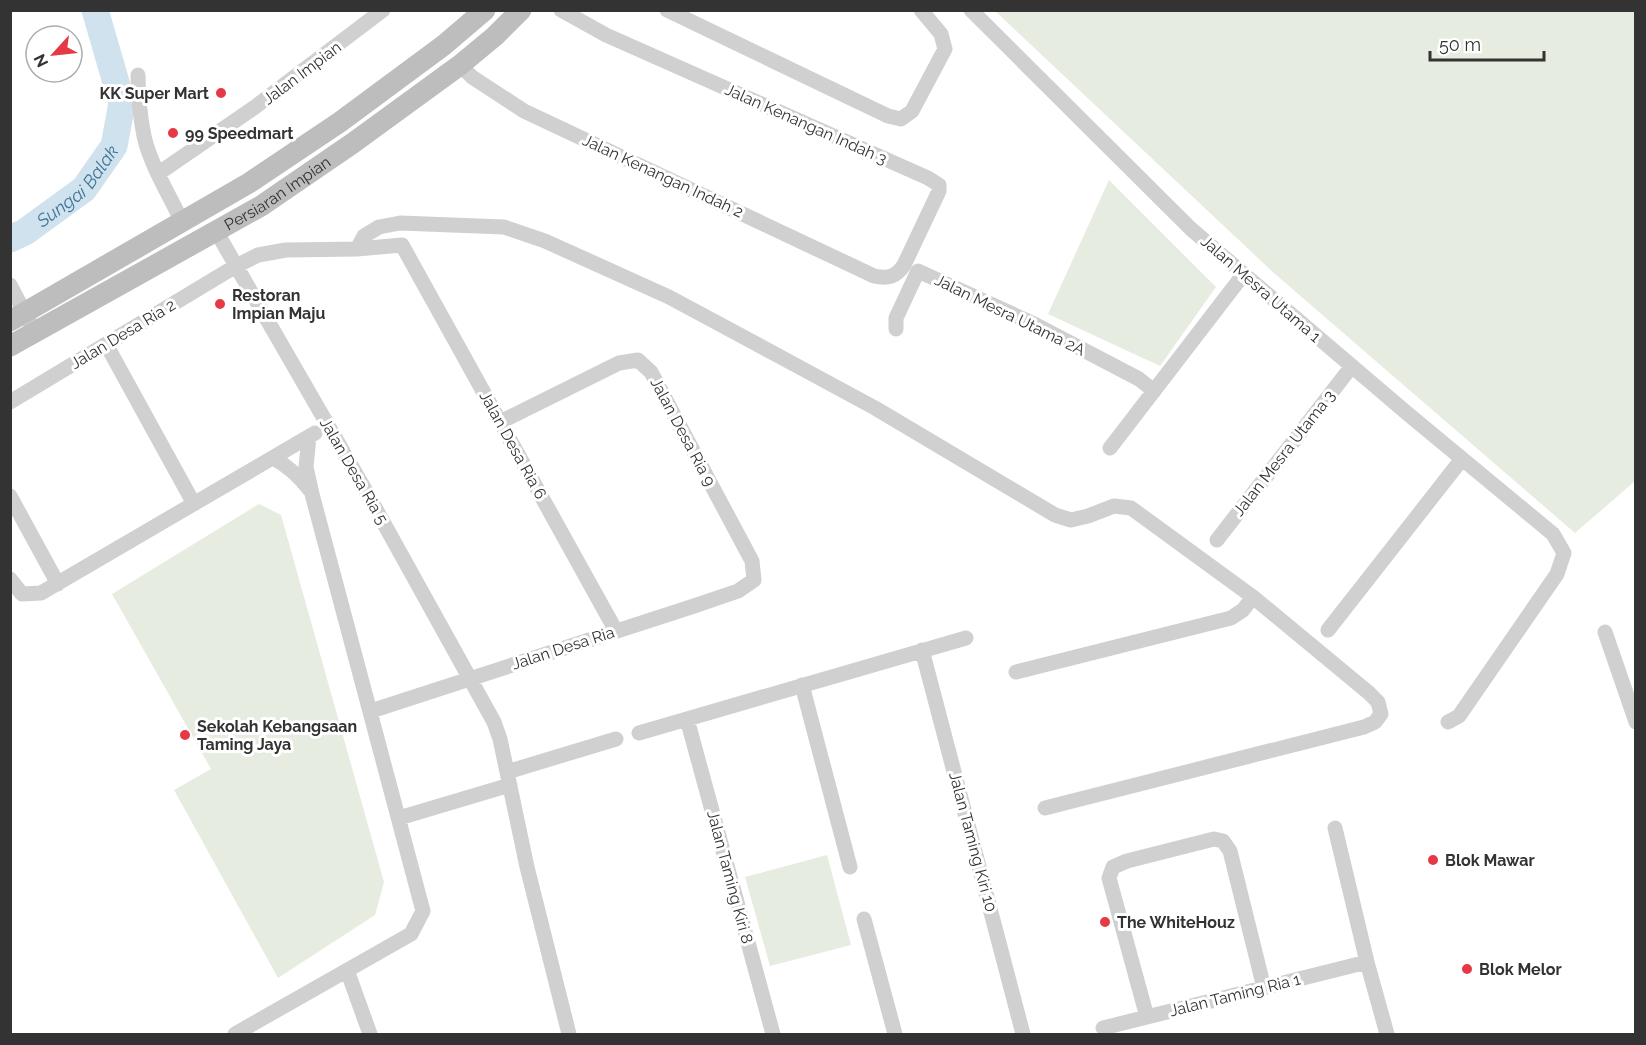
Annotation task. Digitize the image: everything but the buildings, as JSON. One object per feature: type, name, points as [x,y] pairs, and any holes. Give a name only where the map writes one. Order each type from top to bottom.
[{"type":"street","name":"Jalan Impian","points":[[159,173],[255,107],[383,10]]},
{"type":"street","name":"Persiaran Impian","points":[[18,330],[161,234],[249,183],[340,122],[444,45],[485,10]]},
{"type":"street","name":"Persiaran Impian","points":[[18,330],[216,231],[261,206],[344,150],[460,65],[495,36],[521,10]]},
{"type":"street","name":"Jalan Kenangan Indah 3","points":[[561,10],[606,35],[928,178],[939,185],[939,191],[904,265],[891,277],[874,276]]},
{"type":"street","points":[[667,10],[888,116],[901,119],[912,111],[945,49],[941,34],[921,10]]},
{"type":"street","name":"Jalan Mesra Utama 1","points":[[971,10],[1191,229],[1553,534],[1564,553],[1557,574],[1459,716],[1448,722]]},
{"type":"street","name":"Jalan Kenangan Indah 2","points":[[460,65],[472,77],[524,111],[874,276]]},
{"type":"street","points":[[138,75],[138,97],[144,136],[182,222]]},
{"type":"street","points":[[161,234],[182,228],[216,231],[232,198],[249,183]]},
{"type":"street","points":[[357,249],[364,236],[379,227],[399,223],[504,227],[545,241],[669,297],[875,408],[1055,515],[1071,520],[1113,507],[1131,508],[1253,597],[1378,702],[1380,714],[1375,722],[1364,727],[1045,808]]},
{"type":"street","name":"Jalan Desa Ria 5","points":[[216,231],[367,493],[494,722],[500,739],[527,867],[569,1035]]},
{"type":"street","name":"Jalan Desa Ria 2","points":[[10,402],[258,255],[286,250],[357,249],[402,245],[409,259]]},
{"type":"street","name":"Jalan Desa Ria 6","points":[[409,259],[616,630]]},
{"type":"street","name":"Jalan Mesra Utama 2A","points":[[896,329],[896,318],[918,271],[1032,323],[1139,379],[1154,391]]},
{"type":"street","points":[[1110,448],[1244,275]]},
{"type":"street","points":[[10,285],[18,330]]},
{"type":"street","points":[[106,344],[194,504]]},
{"type":"street","name":"Jalan Desa Ria 9","points":[[500,422],[619,363],[638,360],[651,372],[747,551],[752,561],[754,580]]},
{"type":"street","name":"Jalan Mesra Utama 3","points":[[1217,540],[1352,366]]},
{"type":"street","points":[[10,579],[22,594],[41,593],[328,426]]},
{"type":"street","points":[[235,1035],[411,934],[423,911],[312,494],[306,468],[309,437]]},
{"type":"street","points":[[273,458],[297,474],[312,494]]},
{"type":"street","points":[[1328,630],[1462,459]]},
{"type":"street","points":[[10,496],[58,584]]},
{"type":"street","name":"Jalan Desa Ria","points":[[371,711],[738,591],[754,580]]},
{"type":"street","points":[[1016,672],[1231,618],[1244,610],[1253,597]]},
{"type":"street","points":[[1605,632],[1635,722]]},
{"type":"street","points":[[639,733],[966,638]]},
{"type":"street","name":"Jalan Taming Kiri 10","points":[[922,650],[1023,1035]]},
{"type":"street","points":[[802,685],[850,867]]},
{"type":"street","name":"Jalan Taming Kiri 8","points":[[687,719],[773,1035]]},
{"type":"street","points":[[399,818],[615,740]]},
{"type":"street","points":[[1335,828],[1387,1035]]},
{"type":"street","points":[[1147,1017],[1109,878],[1113,867],[1127,861],[1214,839],[1223,841],[1230,851],[1264,988]]},
{"type":"street","points":[[864,919],[895,1035]]},
{"type":"street","name":"Jalan Taming Ria 1","points":[[1103,1028],[1367,962]]},
{"type":"street","points":[[347,970],[370,1035]]},
{"type":"shaded area","points":[[995,11],[1635,11],[1635,481],[1575,533],[1275,274]]},
{"type":"shaded area","points":[[1109,180],[1216,287],[1160,366],[1048,314]]},
{"type":"shaded area","points":[[259,504],[281,515],[384,882],[375,915],[278,978],[174,790],[211,769],[112,594]]},
{"type":"shaded area","points":[[827,855],[851,945],[770,966],[745,877]]},
{"type":"waterway","name":"Sungai Balak","points":[[10,239],[25,232],[84,189],[114,146],[122,103],[95,10]]},
{"type":"place","name":"KK Super Mart","points":[[221,93]]},
{"type":"place","name":"99 Speedmart","points":[[173,133]]},
{"type":"place","name":"Restoran Impian Maju","points":[[220,304]]},
{"type":"place","name":"Sekolah Kebangsaan Taming Jaya","points":[[185,735]]},
{"type":"place","name":"Blok Mawar","points":[[1433,860]]},
{"type":"place","name":"The WhiteHouz","points":[[1105,922]]},
{"type":"place","name":"Blok Melor","points":[[1467,969]]}]
